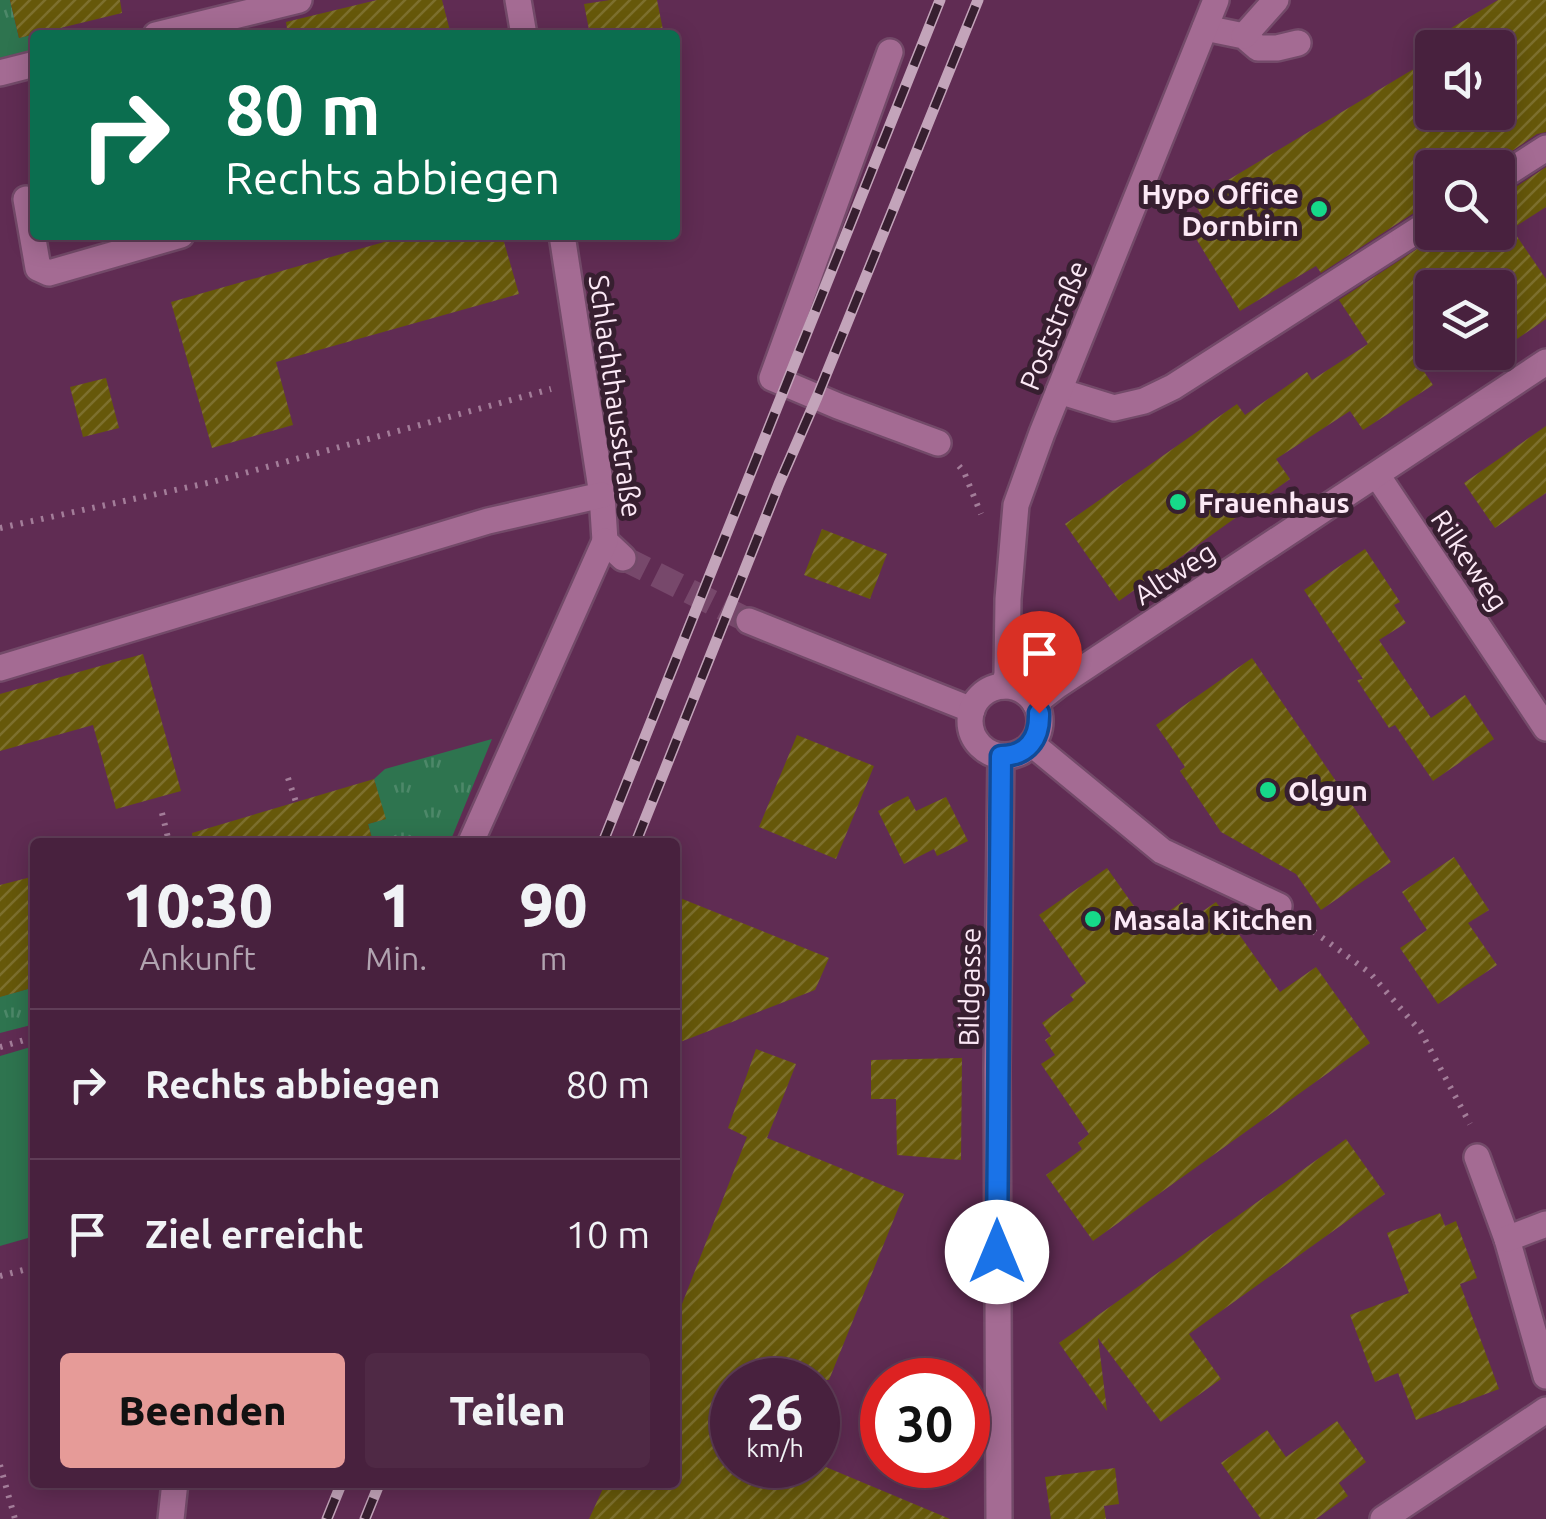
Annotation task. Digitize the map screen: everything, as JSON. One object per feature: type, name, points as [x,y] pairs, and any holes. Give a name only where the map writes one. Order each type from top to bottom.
[{"type":"street","points":[[176,30],[299,0]]},
{"type":"street","points":[[518,0],[523,30]]},
{"type":"street","name":"Poststraße","points":[[1004,686],[1016,506],[1216,0]]},
{"type":"street","points":[[1244,36],[1276,0]]},
{"type":"street","points":[[1204,28],[1244,36],[1258,48],[1298,42]]},
{"type":"street","points":[[890,52],[772,378],[938,443]]},
{"type":"street","points":[[0,73],[30,65]]},
{"type":"street","points":[[1515,168],[1546,148]]},
{"type":"street","points":[[26,198],[30,221]]},
{"type":"street","points":[[1059,391],[1114,408],[1144,401],[1173,387],[1415,231]]},
{"type":"street","points":[[33,240],[38,268],[49,272],[163,240]]},
{"type":"street","name":"Schlachthausstraße","points":[[473,838],[562,634],[614,550],[563,240]]},
{"type":"street","name":"Altweg","points":[[1035,703],[1546,362]]},
{"type":"street","name":"Rilkeweg","points":[[1377,475],[1546,728]]},
{"type":"street","points":[[0,668],[488,521],[602,495]]},
{"type":"street","points":[[749,620],[972,710]]},
{"type":"street","points":[[1004,686],[1022,691],[1035,703],[1040,724],[1032,744],[1023,752],[1001,756],[982,748],[976,740],[970,720],[984,693],[1004,686]]},
{"type":"street","points":[[1032,744],[1162,851],[1279,906]]},
{"type":"street","name":"Bildgasse","points":[[999,1519],[997,1069],[1001,756]]},
{"type":"street","points":[[1477,1157],[1507,1239],[1546,1376]]},
{"type":"street","points":[[1507,1239],[1546,1224]]},
{"type":"street","points":[[1383,1519],[1546,1410]]},
{"type":"street","points":[[171,1519],[175,1488]]},
{"type":"path","points":[[0,528],[212,482],[562,386]]},
{"type":"path","points":[[938,443],[964,472],[984,520]]},
{"type":"path","points":[[288,778],[296,802]]},
{"type":"path","points":[[162,813],[168,838]]},
{"type":"path","points":[[1279,906],[1370,974],[1421,1032],[1480,1142],[1477,1157]]},
{"type":"path","points":[[0,1047],[30,1038]]},
{"type":"path","points":[[0,1276],[30,1267]]},
{"type":"path","points":[[0,1465],[15,1519]]},
{"type":"green space","points":[[0,0],[10,0],[19,38],[30,35],[30,51],[0,58]]},
{"type":"green space","points":[[492,739],[452,838],[372,838],[368,824],[385,819],[374,779],[385,769]]},
{"type":"green space","points":[[30,988],[30,1025],[0,1033],[0,992],[2,996]]},
{"type":"green space","points":[[30,1047],[30,1237],[0,1246],[0,1056]]},
{"type":"building","points":[[10,0],[120,0],[122,13],[52,30],[30,30],[30,35],[19,38]]},
{"type":"building","points":[[377,0],[442,0],[450,30],[287,30],[286,22]]},
{"type":"building","points":[[657,0],[663,30],[589,30],[584,4]]},
{"type":"building","name":"Hypo Office Dornbirn","points":[[1498,0],[1546,0],[1546,132],[1513,150],[1415,150],[1415,212],[1321,273],[1316,266],[1240,311],[1192,232],[1206,223],[1193,201],[1415,68],[1415,130],[1515,130],[1515,30],[1448,30]]},
{"type":"building","points":[[1546,167],[1546,207],[1515,227],[1515,188]]},
{"type":"building","points":[[1515,233],[1546,279],[1546,319],[1515,340],[1515,270],[1415,270],[1415,370],[1423,370],[1433,385],[1363,430],[1350,411],[1276,459],[1290,479],[1119,601],[1065,524],[1237,404],[1245,415],[1307,372],[1312,380],[1368,344],[1339,300],[1415,250],[1515,250]]},
{"type":"building","points":[[391,240],[503,240],[519,294],[276,362],[293,425],[212,448],[171,302]]},
{"type":"building","points":[[106,378],[119,428],[83,437],[70,387]]},
{"type":"building","points":[[1546,426],[1546,493],[1495,528],[1464,483]]},
{"type":"building","points":[[822,529],[887,554],[870,599],[804,575]]},
{"type":"building","points":[[1365,549],[1400,602],[1394,605],[1406,623],[1379,640],[1431,718],[1465,695],[1494,739],[1433,781],[1395,725],[1389,728],[1357,680],[1363,679],[1304,590]]},
{"type":"building","points":[[143,654],[181,791],[116,809],[93,725],[0,751],[0,694]]},
{"type":"building","name":"Olgun","points":[[1252,658],[1391,862],[1321,910],[1296,874],[1221,832],[1180,771],[1185,767],[1156,725]]},
{"type":"building","points":[[797,735],[874,766],[836,859],[759,827]]},
{"type":"building","points":[[374,779],[386,819],[368,824],[372,838],[193,838],[192,833]]},
{"type":"building","points":[[908,796],[916,811],[946,797],[968,841],[937,856],[934,849],[904,864],[878,811]]},
{"type":"building","points":[[1454,857],[1489,910],[1468,923],[1497,965],[1438,1004],[1400,948],[1427,930],[1402,892]]},
{"type":"building","points":[[1107,868],[1148,926],[1182,902],[1193,918],[1216,902],[1280,992],[1316,967],[1370,1043],[1093,1241],[1046,1175],[1082,1149],[1078,1143],[1089,1134],[1041,1064],[1055,1055],[1045,1040],[1051,1036],[1042,1023],[1074,1000],[1070,995],[1086,983],[1039,915]]},
{"type":"building","points":[[30,877],[30,988],[0,997],[0,885]]},
{"type":"building","points":[[680,898],[829,958],[815,990],[680,1042]]},
{"type":"building","points":[[756,1049],[796,1064],[767,1138],[904,1194],[838,1358],[710,1358],[710,1488],[840,1488],[840,1473],[860,1481],[860,1488],[876,1488],[950,1519],[589,1519],[603,1488],[680,1488],[680,1309],[747,1137],[728,1128]]},
{"type":"building","points":[[962,1058],[961,1160],[897,1155],[896,1099],[871,1099],[871,1060]]},
{"type":"building","points":[[1346,1139],[1385,1194],[1189,1334],[1221,1379],[1161,1422],[1098,1338],[1107,1411],[1059,1343]]},
{"type":"building","points":[[1440,1213],[1445,1226],[1456,1221],[1477,1278],[1460,1284],[1499,1389],[1416,1420],[1398,1373],[1375,1382],[1350,1315],[1409,1293],[1387,1233]]},
{"type":"building","points":[[1337,1421],[1366,1462],[1339,1483],[1348,1496],[1316,1519],[1261,1519],[1221,1463],[1267,1430],[1286,1457]]},
{"type":"building","points":[[1115,1468],[1119,1504],[1104,1506],[1106,1519],[1051,1519],[1045,1477]]},
{"type":"tunnel","points":[[623,558],[749,621]]},
{"type":"railway","points":[[605,838],[940,0]]},
{"type":"railway","points":[[638,838],[978,0]]},
{"type":"railway","points":[[327,1519],[340,1488]]},
{"type":"railway","points":[[365,1519],[378,1488]]},
{"type":"place","name":"Hypo Office Dornbirn","points":[[1319,209]]},
{"type":"place","name":"Frauenhaus","points":[[1178,502]]},
{"type":"place","name":"Olgun","points":[[1268,790]]},
{"type":"place","name":"Masala Kitchen","points":[[1093,919]]},
{"type":"route","points":[[997,1252],[1001,756],[1013,756],[1032,744],[1040,724],[1039,713]]}]
